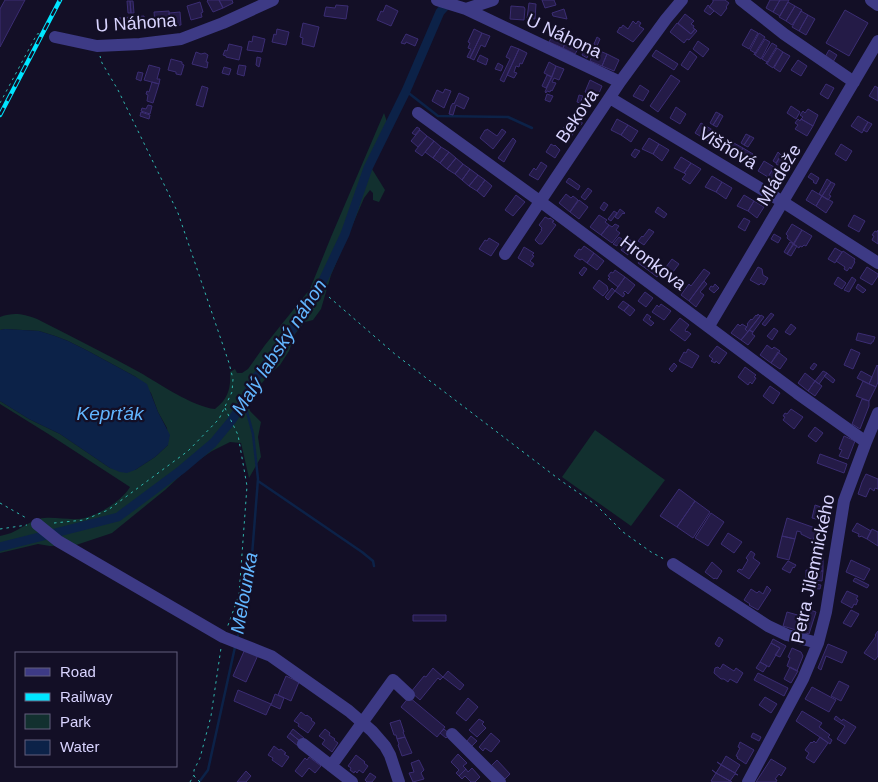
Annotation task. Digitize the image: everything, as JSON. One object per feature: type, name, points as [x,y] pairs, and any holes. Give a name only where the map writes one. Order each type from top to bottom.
[{"type":"street","name":"U Náhona","points":[[55,36],[97,46],[140,44],[181,39],[223,23],[273,0]]},
{"type":"street","points":[[466,9],[493,0]]},
{"type":"street","name":"Bekova","points":[[505,254],[620,82],[682,0]]},
{"type":"street","points":[[741,0],[784,34],[854,82]]},
{"type":"street","points":[[871,0],[878,5]]},
{"type":"street","name":"U Náhona","points":[[441,1],[466,9],[620,82]]},
{"type":"street","name":"Mládeže","points":[[709,326],[878,41]]},
{"type":"street","name":"Višňová","points":[[610,98],[783,202],[878,263]]},
{"type":"street","name":"Hronkova","points":[[418,113],[866,442]]},
{"type":"street","name":"Petra Jilemnického","points":[[748,782],[803,679],[818,643],[826,612],[844,502],[878,413]]},
{"type":"street","points":[[40,526],[58,541],[226,639],[271,656],[349,711],[363,722],[385,746],[400,782]]},
{"type":"street","points":[[673,564],[768,626],[787,635],[818,643]]},
{"type":"street","points":[[331,766],[393,680],[409,695]]},
{"type":"street","points":[[452,734],[500,782]]},
{"type":"street","points":[[303,744],[352,782]]},
{"type":"path","points":[[0,103],[37,34],[43,33],[55,36]]},
{"type":"path","points":[[0,529],[84,520],[108,510],[188,452],[219,419],[232,392],[233,379],[229,363],[178,213],[118,90],[102,63],[97,46]]},
{"type":"path","points":[[329,297],[404,362],[596,505],[623,532],[651,552],[673,564]]},
{"type":"path","points":[[200,782],[195,776],[194,770],[200,758],[211,716],[230,621],[239,595],[247,486],[238,435],[224,408]]},
{"type":"path","points":[[0,503],[40,526]]},
{"type":"path","points":[[190,782],[195,776]]},
{"type":"green space","points":[[384,113],[390,131],[372,169],[385,190],[379,202],[373,200],[373,193],[370,190],[364,198],[331,275],[321,309],[313,320],[305,322],[295,334],[289,351],[280,365],[252,394],[248,403],[250,411],[261,422],[258,437],[261,457],[249,478],[241,443],[230,442],[193,464],[165,490],[112,533],[76,545],[50,546],[38,544],[0,553],[0,536],[11,533],[39,519],[78,519],[92,516],[115,503],[130,487],[0,404],[0,401],[29,419],[60,434],[110,468],[135,470],[155,457],[168,445],[167,428],[158,412],[151,393],[136,377],[88,351],[55,336],[39,331],[0,330],[0,317],[18,314],[37,319],[127,365],[187,400],[215,409],[228,393],[230,372],[235,369],[237,373],[242,373],[248,369],[310,289]]},
{"type":"green space","points":[[595,430],[665,480],[631,526],[562,477]]},
{"type":"water","name":"Keprťák","points":[[0,330],[39,331],[68,341],[147,384],[170,435],[168,445],[155,457],[135,470],[127,473],[120,472],[110,468],[60,434],[29,419],[0,401]]},
{"type":"building","points":[[5,0],[25,0],[0,47],[0,9]]},
{"type":"building","points":[[208,0],[219,0],[223,8],[213,12]]},
{"type":"building","points":[[219,0],[232,0],[233,3],[223,8]]},
{"type":"building","points":[[542,0],[554,0],[556,5],[545,8]]},
{"type":"building","points":[[713,0],[725,0],[729,3],[721,16],[709,7]]},
{"type":"building","points":[[770,0],[780,0],[773,12],[766,8]]},
{"type":"building","points":[[780,0],[789,0],[780,16],[773,12]]},
{"type":"building","points":[[127,1],[130,1],[131,13],[128,13]]},
{"type":"building","points":[[130,1],[133,1],[134,13],[131,13]]},
{"type":"building","points":[[200,2],[203,12],[201,13],[202,17],[191,20],[187,6]]},
{"type":"building","points":[[788,2],[795,6],[786,21],[779,17]]},
{"type":"building","points":[[529,3],[536,4],[535,19],[527,18]]},
{"type":"building","points":[[336,5],[348,6],[346,19],[324,16],[326,7],[335,8]]},
{"type":"building","points":[[386,5],[398,11],[391,26],[377,20]]},
{"type":"building","points":[[708,5],[714,11],[710,15],[704,11]]},
{"type":"building","points":[[511,6],[524,7],[524,20],[510,19]]},
{"type":"building","points":[[795,6],[802,10],[792,25],[786,21]]},
{"type":"building","points":[[564,9],[567,19],[553,16],[552,13]]},
{"type":"building","points":[[845,10],[868,23],[849,56],[826,43]]},
{"type":"building","points":[[169,11],[170,26],[158,27],[158,22],[155,23],[154,12]]},
{"type":"building","points":[[801,11],[808,15],[799,31],[792,27]]},
{"type":"building","points":[[180,12],[181,25],[170,26],[169,13]]},
{"type":"building","points":[[685,14],[694,21],[691,24],[695,29],[691,34],[678,23]]},
{"type":"building","points":[[808,15],[815,19],[806,35],[799,31]]},
{"type":"building","points":[[144,16],[145,24],[143,24],[143,28],[133,30],[132,17]]},
{"type":"building","points":[[132,17],[133,30],[122,30],[119,18]]},
{"type":"building","points":[[633,21],[636,24],[638,21],[641,23],[639,26],[644,29],[633,42],[617,32],[623,25],[628,29]]},
{"type":"building","points":[[303,23],[319,27],[314,47],[302,44],[303,38],[300,37]]},
{"type":"building","points":[[677,23],[691,34],[695,29],[697,31],[684,43],[670,32]]},
{"type":"building","points":[[277,29],[289,32],[286,45],[272,42]]},
{"type":"building","points":[[474,29],[482,33],[470,58],[467,57],[471,49],[468,48],[470,43],[468,42]]},
{"type":"building","points":[[556,29],[568,37],[563,48],[549,42]]},
{"type":"building","points":[[751,29],[758,33],[749,49],[742,45]]},
{"type":"building","points":[[482,33],[490,36],[485,47],[481,45],[474,60],[470,58]]},
{"type":"building","points":[[759,33],[765,37],[754,55],[755,53],[750,50]]},
{"type":"building","points":[[406,34],[418,39],[415,46],[406,42],[405,44],[401,43]]},
{"type":"building","points":[[253,36],[265,39],[262,52],[247,50],[249,41],[252,42]]},
{"type":"building","points":[[568,37],[572,39],[577,37],[580,43],[581,48],[575,54],[563,48]]},
{"type":"building","points":[[597,37],[600,39],[597,46],[594,44]]},
{"type":"building","points":[[765,39],[770,42],[761,59],[755,55]]},
{"type":"building","points":[[698,41],[709,49],[703,57],[693,49]]},
{"type":"building","points":[[772,43],[777,46],[766,64],[767,62],[762,59]]},
{"type":"building","points":[[229,44],[242,47],[239,60],[223,55],[225,50],[227,51]]},
{"type":"building","points":[[586,45],[591,47],[587,58],[582,55]]},
{"type":"building","points":[[511,46],[519,49],[504,82],[500,80],[510,59],[506,57]]},
{"type":"building","points":[[777,48],[783,52],[773,68],[767,64]]},
{"type":"building","points":[[519,49],[527,53],[522,64],[520,63],[519,67],[516,66],[514,72],[517,73],[514,78],[507,75]]},
{"type":"building","points":[[595,49],[607,54],[602,66],[590,61]]},
{"type":"building","points":[[656,50],[678,64],[674,70],[652,56]]},
{"type":"building","points":[[829,50],[837,55],[833,62],[825,57]]},
{"type":"building","points":[[690,51],[697,57],[688,70],[681,65]]},
{"type":"building","points":[[196,52],[208,55],[207,68],[192,64]]},
{"type":"building","points":[[783,52],[790,56],[780,72],[774,68]]},
{"type":"building","points":[[607,54],[619,60],[614,71],[602,66]]},
{"type":"building","points":[[480,55],[488,59],[486,65],[477,61]]},
{"type":"building","points":[[257,57],[261,58],[259,67],[256,65]]},
{"type":"building","points":[[171,59],[182,62],[184,65],[181,75],[168,70]]},
{"type":"building","points":[[798,60],[807,66],[801,76],[791,70]]},
{"type":"building","points":[[549,62],[556,66],[552,77],[544,73]]},
{"type":"building","points":[[498,63],[503,66],[501,71],[495,69]]},
{"type":"building","points":[[149,65],[160,68],[157,79],[160,79],[159,84],[144,80]]},
{"type":"building","points":[[239,65],[246,66],[244,76],[237,74]]},
{"type":"building","points":[[556,66],[564,69],[559,80],[554,78],[552,82],[556,83],[552,91],[547,91],[546,93],[545,92]]},
{"type":"building","points":[[224,67],[231,69],[229,75],[222,73]]},
{"type":"building","points":[[138,72],[143,73],[141,81],[136,79]]},
{"type":"building","points":[[547,75],[552,77],[546,88],[542,86]]},
{"type":"building","points":[[671,75],[680,81],[658,112],[650,106]]},
{"type":"building","points":[[590,80],[602,86],[597,98],[585,92]]},
{"type":"building","points":[[152,82],[159,84],[153,103],[147,101],[148,95],[146,94],[147,91],[149,92]]},
{"type":"building","points":[[826,84],[834,88],[828,99],[820,94]]},
{"type":"building","points":[[640,85],[649,91],[643,101],[633,96]]},
{"type":"building","points":[[202,86],[208,88],[203,107],[196,105]]},
{"type":"building","points":[[875,86],[878,88],[878,101],[869,96]]},
{"type":"building","points":[[445,89],[451,91],[444,108],[432,101],[437,90],[443,93]]},
{"type":"building","points":[[459,93],[469,98],[464,109],[456,105],[453,115],[449,114],[451,106],[454,104]]},
{"type":"building","points":[[547,94],[553,96],[550,102],[545,100]]},
{"type":"building","points":[[579,95],[583,96],[580,103],[577,102]]},
{"type":"building","points":[[148,105],[152,106],[150,114],[141,111],[142,108],[146,109]]},
{"type":"building","points":[[791,106],[800,112],[796,119],[787,113]]},
{"type":"building","points":[[676,107],[686,114],[680,124],[670,118]]},
{"type":"building","points":[[808,109],[818,115],[813,126],[801,119],[803,117],[800,115]]},
{"type":"building","points":[[141,112],[150,115],[149,119],[140,116]]},
{"type":"building","points":[[716,112],[720,114],[713,125],[710,123]]},
{"type":"building","points":[[720,114],[723,116],[717,127],[713,125]]},
{"type":"building","points":[[571,116],[582,122],[582,124],[570,138],[561,132]]},
{"type":"building","points":[[858,116],[868,122],[862,133],[851,126]]},
{"type":"building","points":[[617,119],[628,125],[621,135],[611,130]]},
{"type":"building","points":[[798,119],[813,126],[807,136],[795,129],[798,125],[795,123]]},
{"type":"building","points":[[868,122],[872,124],[867,132],[863,130]]},
{"type":"building","points":[[701,123],[711,129],[705,139],[695,133]]},
{"type":"building","points":[[628,125],[638,131],[631,142],[621,135]]},
{"type":"building","points":[[417,127],[420,129],[415,135],[412,133]]},
{"type":"building","points":[[487,129],[497,136],[502,129],[506,132],[493,149],[480,138]]},
{"type":"building","points":[[711,129],[721,135],[715,145],[705,139]]},
{"type":"building","points":[[420,130],[427,136],[418,147],[411,141]]},
{"type":"building","points":[[746,134],[750,136],[744,145],[741,143]]},
{"type":"building","points":[[427,136],[434,141],[422,156],[415,151]]},
{"type":"building","points":[[750,136],[754,138],[748,147],[744,145]]},
{"type":"building","points":[[513,138],[516,141],[504,162],[498,158]]},
{"type":"building","points":[[649,138],[659,144],[653,154],[642,149]]},
{"type":"building","points":[[434,141],[441,147],[433,158],[425,152]]},
{"type":"building","points":[[732,142],[743,148],[736,158],[726,152]]},
{"type":"building","points":[[551,144],[560,150],[555,158],[546,152]]},
{"type":"building","points":[[659,144],[669,150],[662,161],[653,154]]},
{"type":"building","points":[[841,144],[852,151],[846,161],[835,154]]},
{"type":"building","points":[[441,147],[449,152],[440,163],[433,158]]},
{"type":"building","points":[[743,148],[753,154],[747,164],[736,158]]},
{"type":"building","points":[[635,149],[640,151],[635,158],[631,155]]},
{"type":"building","points":[[449,152],[456,158],[447,169],[440,163]]},
{"type":"building","points":[[778,152],[781,155],[776,163],[773,161]]},
{"type":"building","points":[[781,155],[785,157],[780,166],[776,164]]},
{"type":"building","points":[[681,157],[691,163],[684,173],[674,168]]},
{"type":"building","points":[[456,158],[463,164],[455,174],[447,169]]},
{"type":"building","points":[[764,161],[774,167],[768,177],[758,171]]},
{"type":"building","points":[[541,162],[547,166],[538,180],[529,175],[534,168],[536,170]]},
{"type":"building","points":[[691,163],[701,169],[690,184],[682,179]]},
{"type":"building","points":[[463,164],[470,169],[462,180],[455,174]]},
{"type":"building","points":[[774,167],[784,173],[778,183],[768,177]]},
{"type":"building","points":[[470,169],[478,175],[469,186],[462,180]]},
{"type":"building","points":[[811,173],[819,178],[816,184],[808,177]]},
{"type":"building","points":[[478,175],[485,180],[477,191],[469,186]]},
{"type":"building","points":[[712,176],[722,182],[716,192],[705,187]]},
{"type":"building","points":[[569,178],[580,186],[578,190],[566,182]]},
{"type":"building","points":[[827,179],[831,182],[822,196],[819,194]]},
{"type":"building","points":[[485,180],[492,186],[484,197],[477,191]]},
{"type":"building","points":[[722,182],[732,188],[726,199],[716,192]]},
{"type":"building","points":[[831,182],[835,184],[828,200],[822,196]]},
{"type":"building","points":[[588,188],[592,191],[585,200],[581,197]]},
{"type":"building","points":[[812,190],[822,196],[816,206],[806,200]]},
{"type":"building","points":[[566,194],[578,200],[570,212],[559,203]]},
{"type":"building","points":[[516,195],[525,202],[513,216],[505,210]]},
{"type":"building","points":[[744,195],[754,201],[748,211],[737,206]]},
{"type":"building","points":[[822,196],[833,202],[826,213],[816,206]]},
{"type":"building","points":[[579,200],[588,207],[579,219],[570,212]]},
{"type":"building","points":[[754,201],[764,207],[757,218],[748,211]]},
{"type":"building","points":[[604,202],[608,205],[604,211],[600,208]]},
{"type":"building","points":[[658,207],[667,214],[664,218],[655,212]]},
{"type":"building","points":[[620,209],[625,213],[618,219],[615,217]]},
{"type":"building","points":[[614,211],[617,213],[611,221],[608,219]]},
{"type":"building","points":[[599,215],[607,220],[605,222],[609,225],[601,235],[590,227]]},
{"type":"building","points":[[854,215],[865,221],[859,232],[848,226]]},
{"type":"building","points":[[545,217],[550,218],[556,225],[542,244],[539,244],[535,240],[542,230],[539,225]]},
{"type":"building","points":[[744,218],[750,221],[745,231],[738,227]]},
{"type":"building","points":[[615,224],[619,226],[616,230],[620,233],[612,243],[601,235],[609,225],[612,227]]},
{"type":"building","points":[[792,224],[802,230],[794,244],[787,238],[786,234]]},
{"type":"building","points":[[649,229],[654,232],[644,245],[638,241]]},
{"type":"building","points":[[802,230],[812,236],[806,246],[800,246],[799,248],[793,244]]},
{"type":"building","points":[[878,230],[878,244],[872,240],[874,236],[872,235]]},
{"type":"building","points":[[774,234],[781,238],[778,243],[771,239]]},
{"type":"building","points":[[619,237],[622,239],[617,246],[613,244]]},
{"type":"building","points":[[489,238],[499,244],[491,256],[479,249],[485,240],[487,241]]},
{"type":"building","points":[[629,239],[639,247],[632,256],[621,250]]},
{"type":"building","points":[[790,242],[794,244],[787,254],[784,252]]},
{"type":"building","points":[[793,244],[797,246],[791,256],[787,254]]},
{"type":"building","points":[[584,246],[594,253],[587,263],[574,256]]},
{"type":"building","points":[[524,247],[534,253],[530,261],[534,264],[532,267],[518,258]]},
{"type":"building","points":[[835,248],[842,252],[835,263],[828,259]]},
{"type":"building","points":[[843,251],[855,259],[851,269],[850,267],[847,271],[844,269],[845,267],[836,261]]},
{"type":"building","points":[[594,253],[604,261],[597,270],[587,263]]},
{"type":"building","points":[[645,254],[656,260],[648,270],[638,263]]},
{"type":"building","points":[[672,259],[679,264],[670,276],[663,271]]},
{"type":"building","points":[[654,261],[664,268],[657,277],[648,270]]},
{"type":"building","points":[[584,267],[587,269],[582,276],[579,273]]},
{"type":"building","points":[[758,267],[762,269],[763,275],[768,278],[764,285],[761,283],[759,285],[750,280]]},
{"type":"building","points":[[867,267],[878,274],[872,285],[860,278]]},
{"type":"building","points":[[704,269],[710,273],[689,301],[681,295],[689,284],[691,286]]},
{"type":"building","points":[[615,270],[625,277],[618,287],[608,279],[611,272],[613,273]]},
{"type":"building","points":[[625,277],[635,285],[628,294],[625,291],[623,293],[625,294],[623,297],[615,291]]},
{"type":"building","points":[[838,277],[846,283],[842,289],[834,284]]},
{"type":"building","points":[[852,277],[856,280],[849,292],[844,290]]},
{"type":"building","points":[[599,280],[607,286],[608,290],[603,296],[593,288]]},
{"type":"building","points":[[704,281],[707,284],[700,292],[704,295],[696,307],[689,301]]},
{"type":"building","points":[[715,284],[719,288],[714,293],[709,289]]},
{"type":"building","points":[[858,284],[866,290],[863,293],[856,288]]},
{"type":"building","points":[[612,288],[615,291],[608,300],[605,297]]},
{"type":"building","points":[[645,292],[653,298],[646,307],[638,301]]},
{"type":"building","points":[[623,301],[629,305],[624,311],[618,307]]},
{"type":"building","points":[[661,304],[671,311],[664,320],[652,312],[657,305],[659,307]]},
{"type":"building","points":[[629,305],[635,310],[630,316],[624,311]]},
{"type":"building","points":[[771,313],[774,315],[765,326],[762,324]]},
{"type":"building","points":[[647,314],[654,323],[651,326],[643,320]]},
{"type":"building","points":[[758,314],[760,316],[748,332],[745,329],[747,324]]},
{"type":"building","points":[[761,315],[764,317],[753,332],[749,330]]},
{"type":"building","points":[[680,318],[689,325],[685,330],[691,334],[685,341],[670,330]]},
{"type":"building","points":[[738,324],[747,327],[745,329],[748,332],[741,340],[731,333]]},
{"type":"building","points":[[791,324],[796,328],[790,335],[785,332]]},
{"type":"building","points":[[774,328],[778,331],[772,340],[767,336]]},
{"type":"building","points":[[749,330],[755,336],[748,345],[741,340]]},
{"type":"building","points":[[858,333],[875,337],[873,342],[871,344],[856,340]]},
{"type":"building","points":[[767,345],[772,349],[774,347],[780,351],[771,363],[760,355]]},
{"type":"building","points":[[717,346],[727,353],[719,364],[716,361],[715,363],[711,361],[713,359],[709,356]]},
{"type":"building","points":[[688,349],[699,356],[692,368],[679,361]]},
{"type":"building","points":[[851,349],[860,353],[853,369],[844,365]]},
{"type":"building","points":[[778,352],[787,359],[780,369],[771,363]]},
{"type":"building","points":[[674,363],[677,366],[672,372],[669,369]]},
{"type":"building","points":[[814,363],[817,365],[813,370],[810,368]]},
{"type":"building","points":[[877,365],[878,382],[876,387],[869,384]]},
{"type":"building","points":[[745,367],[756,375],[752,384],[750,382],[748,385],[738,377]]},
{"type":"building","points":[[823,371],[827,373],[819,384],[815,381]]},
{"type":"building","points":[[861,371],[872,377],[869,384],[857,378]]},
{"type":"building","points":[[805,373],[815,381],[808,391],[798,383]]},
{"type":"building","points":[[827,373],[835,380],[833,383],[824,376]]},
{"type":"building","points":[[815,381],[822,386],[815,396],[808,391]]},
{"type":"building","points":[[863,381],[876,387],[869,401],[856,396]]},
{"type":"building","points":[[770,386],[780,393],[773,404],[763,396]]},
{"type":"building","points":[[862,399],[869,401],[869,406],[860,429],[852,424]]},
{"type":"building","points":[[791,409],[803,417],[794,429],[783,420],[785,413],[787,414]]},
{"type":"building","points":[[815,427],[823,433],[816,442],[808,436]]},
{"type":"building","points":[[844,436],[855,441],[848,459],[839,456],[842,450],[839,449]]},
{"type":"building","points":[[820,454],[847,464],[844,473],[817,463]]},
{"type":"building","points":[[866,474],[878,479],[878,489],[875,488],[874,491],[870,488],[866,497],[858,494]]},
{"type":"building","points":[[679,489],[695,501],[677,527],[660,516]]},
{"type":"building","points":[[695,501],[710,512],[693,538],[677,527]]},
{"type":"building","points":[[815,505],[827,509],[824,521],[812,518]]},
{"type":"building","points":[[711,513],[724,522],[708,546],[695,538]]},
{"type":"building","points":[[787,518],[818,529],[813,540],[797,531],[795,539],[782,536]]},
{"type":"building","points":[[857,523],[871,531],[867,539],[858,536],[859,534],[852,531]]},
{"type":"building","points":[[872,529],[878,532],[878,546],[867,539]]},
{"type":"building","points":[[728,533],[742,542],[734,553],[721,544]]},
{"type":"building","points":[[782,536],[795,539],[789,560],[777,557]]},
{"type":"building","points":[[751,551],[755,554],[753,558],[760,563],[749,579],[737,571],[739,569],[742,570],[748,560],[746,558]]},
{"type":"building","points":[[812,556],[823,557],[823,571],[811,570]]},
{"type":"building","points":[[851,560],[870,569],[864,580],[846,572]]},
{"type":"building","points":[[788,561],[796,565],[790,573],[782,569]]},
{"type":"building","points":[[712,562],[722,571],[717,579],[714,579],[705,572]]},
{"type":"building","points":[[806,570],[823,571],[822,581],[806,579]]},
{"type":"building","points":[[855,578],[869,585],[867,588],[853,581]]},
{"type":"building","points":[[811,583],[821,585],[820,589],[810,588]]},
{"type":"building","points":[[767,586],[771,590],[758,610],[744,600],[751,589],[763,594]]},
{"type":"building","points":[[847,591],[858,596],[856,605],[854,604],[852,608],[841,602]]},
{"type":"building","points":[[802,607],[816,612],[809,634],[783,626],[787,612],[801,616]]},
{"type":"building","points":[[851,610],[859,614],[851,627],[843,623]]},
{"type":"building","points":[[413,615],[446,615],[446,621],[413,621]]},
{"type":"building","points":[[878,631],[878,656],[875,660],[864,653]]},
{"type":"building","points":[[719,637],[723,640],[719,647],[715,644]]},
{"type":"building","points":[[773,639],[786,646],[780,657],[775,655],[780,648],[771,643]]},
{"type":"building","points":[[771,643],[780,648],[769,667],[760,662]]},
{"type":"building","points":[[828,644],[847,652],[842,663],[826,656],[821,670],[818,668]]},
{"type":"building","points":[[792,648],[801,652],[803,656],[797,671],[787,666]]},
{"type":"building","points":[[245,649],[258,655],[246,682],[233,676]]},
{"type":"building","points":[[760,662],[767,666],[763,672],[756,668]]},
{"type":"building","points":[[723,664],[734,671],[736,668],[743,673],[737,683],[730,679],[728,682],[721,679],[714,673],[715,668],[718,667],[720,669]]},
{"type":"building","points":[[790,667],[798,671],[791,683],[784,679]]},
{"type":"building","points":[[433,668],[443,677],[440,680],[438,678],[420,700],[411,692]]},
{"type":"building","points":[[448,671],[464,685],[460,690],[443,677]]},
{"type":"building","points":[[758,673],[788,688],[784,696],[754,680]]},
{"type":"building","points":[[286,676],[299,682],[291,701],[278,695]]},
{"type":"building","points":[[839,681],[849,686],[841,701],[831,696]]},
{"type":"building","points":[[812,687],[836,700],[829,712],[805,699]]},
{"type":"building","points":[[238,690],[271,704],[266,715],[234,701]]},
{"type":"building","points":[[275,694],[284,698],[280,709],[271,705]]},
{"type":"building","points":[[409,697],[445,727],[437,737],[401,707]]},
{"type":"building","points":[[765,697],[777,704],[771,713],[759,705]]},
{"type":"building","points":[[468,698],[478,707],[466,721],[456,713]]},
{"type":"building","points":[[802,711],[822,723],[819,727],[830,735],[828,737],[832,740],[830,744],[796,721]]},
{"type":"building","points":[[301,712],[315,723],[308,733],[294,721]]},
{"type":"building","points":[[836,716],[856,727],[845,744],[837,739],[845,726],[834,719]]},
{"type":"building","points":[[479,719],[484,722],[482,724],[486,728],[477,737],[469,730]]},
{"type":"building","points":[[400,720],[405,737],[397,739],[390,723]]},
{"type":"building","points":[[293,729],[304,738],[301,742],[290,733]]},
{"type":"building","points":[[325,729],[338,743],[332,752],[322,744],[325,740],[319,736]]},
{"type":"building","points":[[444,729],[450,734],[446,738],[440,733]]},
{"type":"building","points":[[290,733],[301,742],[298,746],[287,737]]},
{"type":"building","points":[[491,733],[500,741],[491,752],[485,748],[483,751],[479,747]]},
{"type":"building","points":[[753,733],[761,737],[759,741],[751,737]]},
{"type":"building","points":[[471,736],[477,741],[472,746],[467,741]]},
{"type":"building","points":[[405,737],[412,753],[402,756],[397,739]]},
{"type":"building","points":[[820,737],[828,743],[814,763],[806,758],[809,753],[805,750],[811,742],[814,741],[816,743]]},
{"type":"building","points":[[740,742],[754,750],[746,764],[736,756],[740,748],[738,747]]},
{"type":"building","points":[[274,746],[279,750],[281,749],[289,757],[282,767],[268,755]]},
{"type":"building","points":[[458,754],[467,763],[463,766],[466,769],[459,776],[456,773],[459,770],[451,762]]},
{"type":"building","points":[[356,755],[368,766],[363,773],[359,770],[357,773],[355,771],[354,773],[348,766]]},
{"type":"building","points":[[726,756],[740,765],[735,773],[721,765]]},
{"type":"building","points":[[309,757],[321,766],[315,773],[309,768],[302,777],[295,771],[305,758],[307,760]]},
{"type":"building","points":[[771,759],[786,768],[781,776],[779,774],[775,779],[777,780],[776,782],[756,782]]},
{"type":"building","points":[[419,760],[424,770],[421,773],[424,779],[413,782],[409,773],[414,772],[411,763]]},
{"type":"building","points":[[497,760],[510,774],[505,779],[491,766]]},
{"type":"building","points":[[717,762],[738,775],[735,774],[730,781],[716,773],[721,765]]},
{"type":"building","points":[[472,768],[480,777],[475,782],[471,782],[465,776],[462,779],[459,776],[466,769],[468,772]]},
{"type":"building","points":[[246,771],[251,776],[246,782],[237,782]]},
{"type":"building","points":[[370,773],[376,777],[372,782],[367,782],[365,780]]},
{"type":"building","points":[[716,773],[732,782],[711,781]]},
{"type":"waterway","name":"Malý labský náhon","points":[[0,547],[118,517],[181,470],[213,443],[232,420],[254,380],[301,318],[318,291],[345,234],[368,168],[406,91],[440,12],[450,1]]},
{"type":"waterway","points":[[406,91],[438,116],[508,117],[532,128]]},
{"type":"waterway","name":"Melounka","points":[[237,639],[250,581],[258,479],[253,434],[244,401]]},
{"type":"waterway","points":[[258,481],[362,552],[373,561],[374,566]]},
{"type":"waterway","name":"Melounka","points":[[199,782],[208,770],[235,647]]},
{"type":"railway","points":[[0,115],[60,0]]}]
